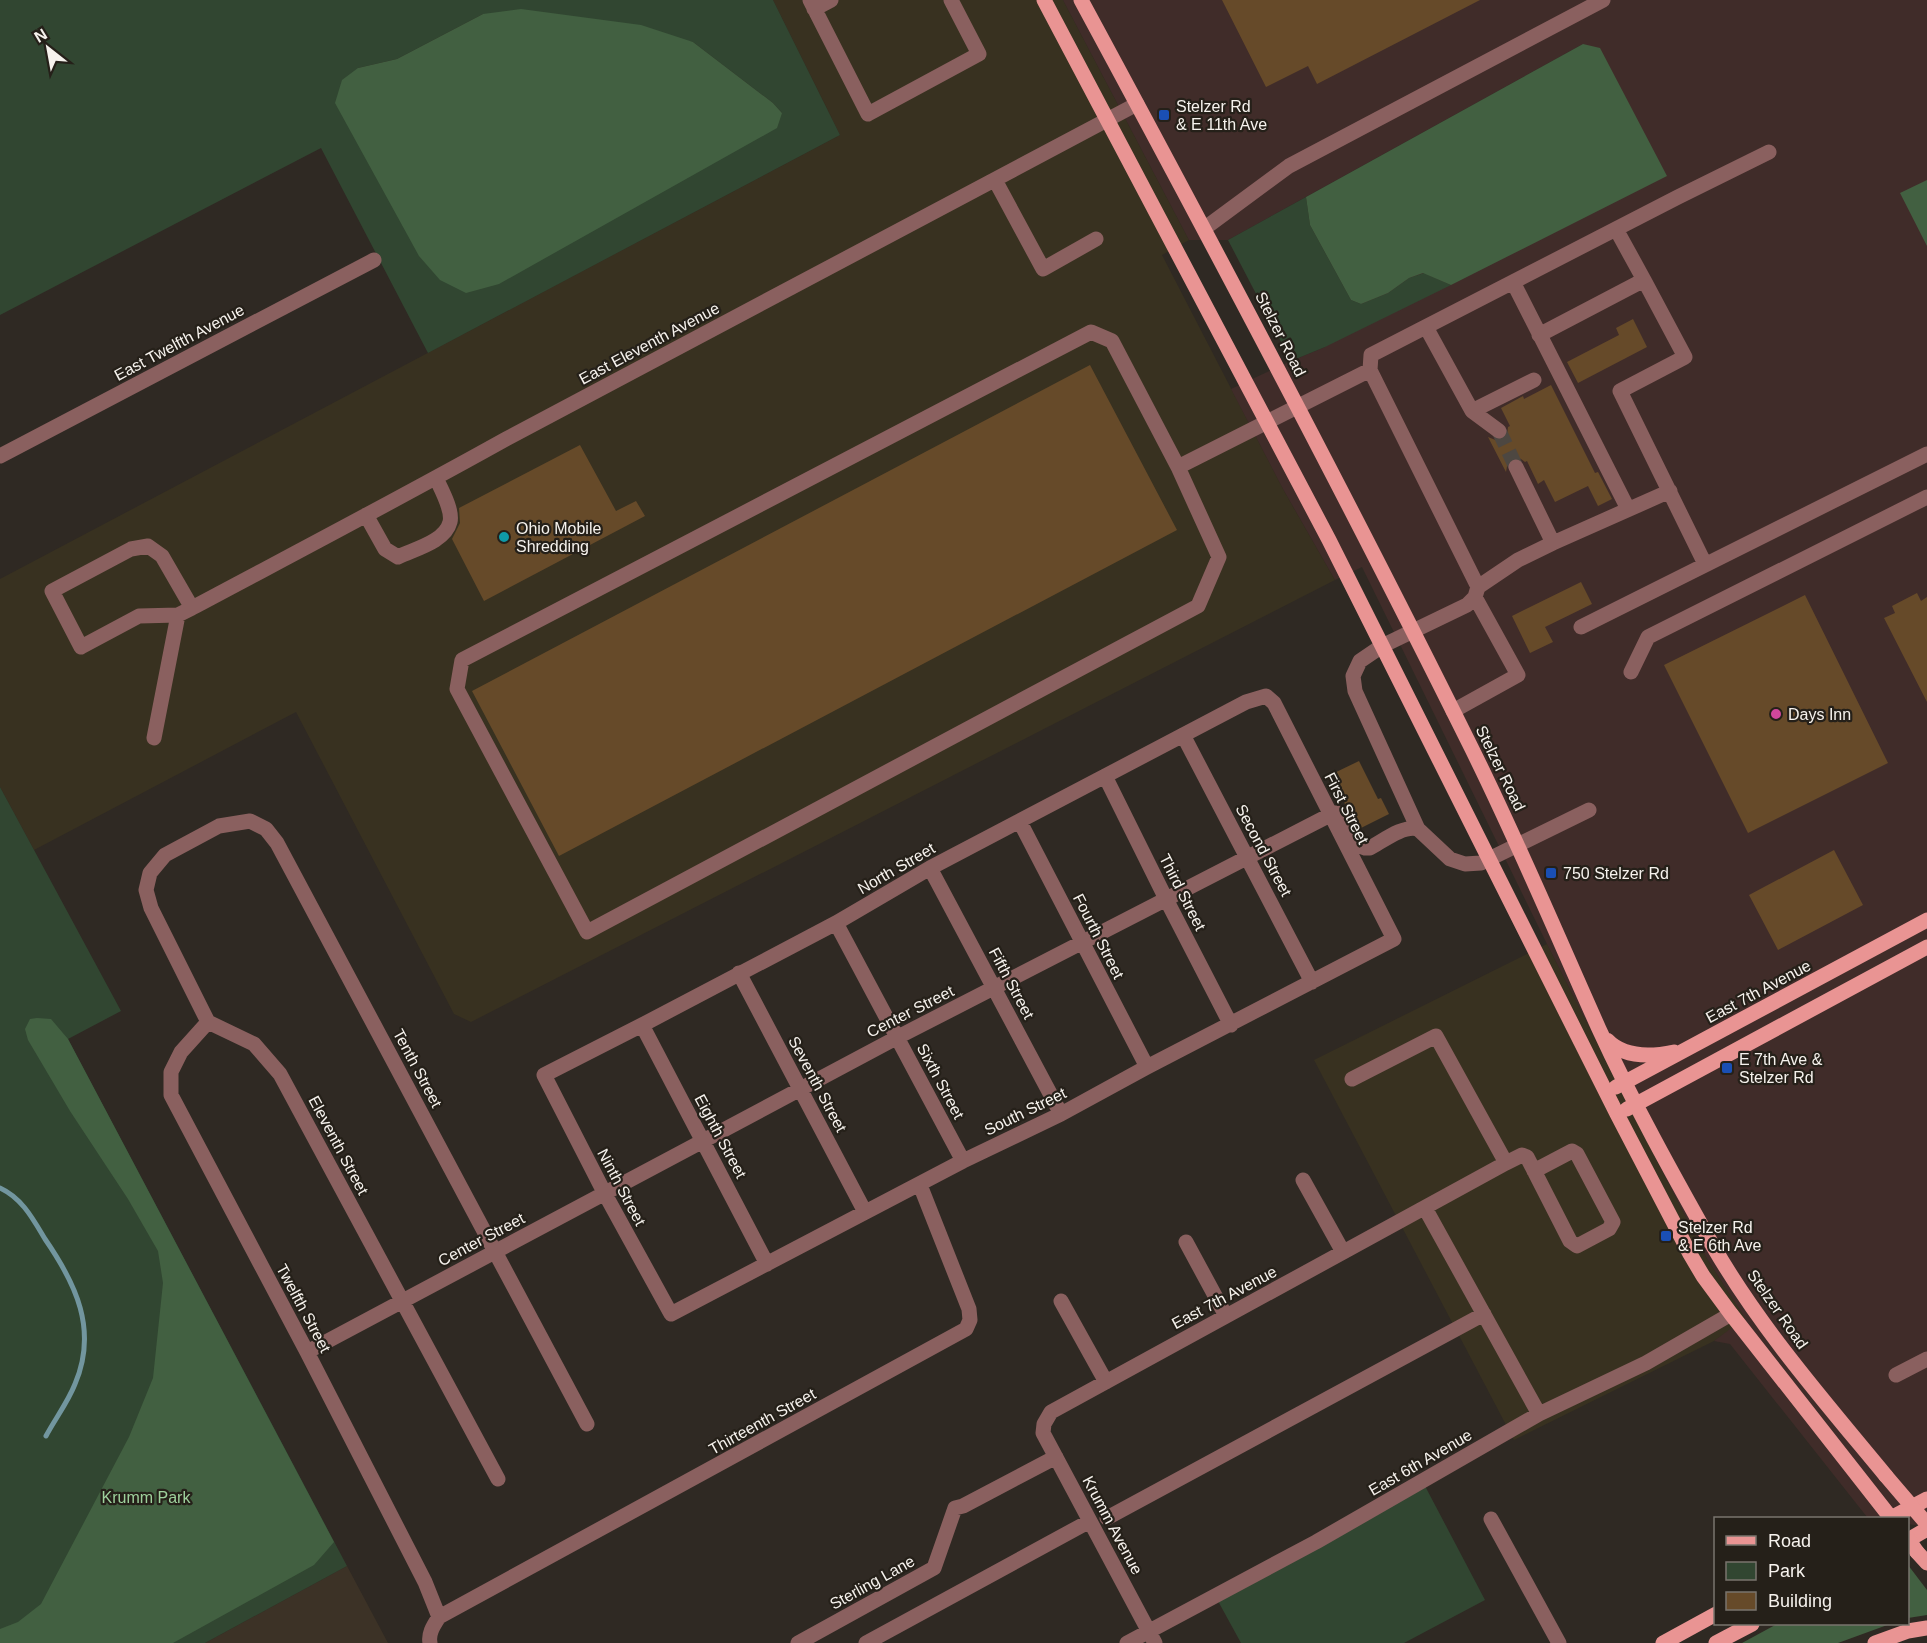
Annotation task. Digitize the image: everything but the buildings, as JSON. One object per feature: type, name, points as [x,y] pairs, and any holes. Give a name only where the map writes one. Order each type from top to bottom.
[{"type":"main road","points":[[1044,0],[1329,540],[1488,860],[1690,1254],[1731,1314],[1890,1517]]},
{"type":"main road","name":"Stelzer Road","points":[[1081,0],[1205,228],[1413,632],[1518,844],[1624,1082],[1714,1248],[1795,1365],[1927,1527]]},
{"type":"main road","name":"East 7th Avenue","points":[[1606,1092],[1927,920]]},
{"type":"main road","points":[[1617,1114],[1927,947]]},
{"type":"main road","points":[[1599,1029],[1614,1047],[1635,1055],[1670,1053],[1713,1036]]},
{"type":"main road","points":[[1893,1517],[1927,1499]]},
{"type":"main road","points":[[1915,1548],[1927,1527]]},
{"type":"main road","points":[[1663,1643],[1714,1615]]},
{"type":"main road","points":[[1716,1643],[1748,1625]]},
{"type":"main road","points":[[1875,1643],[1908,1631],[1927,1628]]},
{"type":"street","points":[[831,0],[812,4],[868,114],[979,54],[951,0]]},
{"type":"street","points":[[1205,228],[1288,166],[1603,0]]},
{"type":"street","name":"East Eleventh Avenue","points":[[185,612],[1137,104]]},
{"type":"street","points":[[1453,711],[1518,675],[1370,370],[1371,355],[1768,152]]},
{"type":"street","points":[[995,180],[1043,268],[1096,239]]},
{"type":"street","points":[[1616,229],[1685,357],[1620,391],[1706,564]]},
{"type":"street","name":"East Twelfth Avenue","points":[[0,456],[374,261]]},
{"type":"street","points":[[1539,335],[1644,280]]},
{"type":"street","points":[[1513,282],[1628,509]]},
{"type":"street","points":[[1426,327],[1472,411],[1499,431]]},
{"type":"street","points":[[1090,332],[1112,341],[1178,467],[1219,557],[1198,606],[587,932],[457,689],[462,660],[1090,332]]},
{"type":"street","points":[[1178,467],[1370,370]]},
{"type":"street","points":[[1472,411],[1534,380]]},
{"type":"street","points":[[1581,627],[1927,454]]},
{"type":"street","points":[[1516,467],[1553,543]]},
{"type":"street","points":[[366,515],[385,549],[398,557],[441,537],[450,521],[448,505],[436,478]]},
{"type":"street","points":[[1589,810],[1481,863],[1465,864],[1450,858],[1418,829],[1355,691],[1353,676],[1360,661],[1382,646],[1467,605],[1477,592],[1518,560],[1670,491]]},
{"type":"street","points":[[1631,672],[1648,637],[1927,497]]},
{"type":"street","points":[[154,738],[185,612],[162,556],[148,546],[131,549],[52,591],[81,647],[139,616],[185,612]]},
{"type":"street","name":"North Street","points":[[544,1075],[836,923],[930,868],[1183,735],[1246,702],[1266,696]]},
{"type":"street","name":"First Street","points":[[1266,696],[1274,703],[1394,939]]},
{"type":"street","name":"Second Street","points":[[1183,735],[1312,982]]},
{"type":"street","name":"Third Street","points":[[1105,776],[1231,1025]]},
{"type":"street","points":[[1330,815],[1341,814],[1360,846],[1365,849],[1405,829],[1412,827],[1418,829]]},
{"type":"street","name":"Center Street","points":[[307,1352],[898,1037],[1330,815]]},
{"type":"street","name":"Tenth Street","points":[[208,1022],[151,908],[146,890],[150,873],[165,855],[219,826],[250,821],[266,829],[277,843],[587,1424]]},
{"type":"street","name":"Fourth Street","points":[[1020,822],[1147,1067]]},
{"type":"street","name":"Fifth Street","points":[[930,868],[1061,1114]]},
{"type":"street","name":"Sixth Street","points":[[836,923],[963,1161]]},
{"type":"street","name":"South Street","points":[[670,1314],[963,1161],[1061,1114],[1394,939]]},
{"type":"street","name":"Seventh Street","points":[[739,973],[865,1212]]},
{"type":"street","name":"Eleventh Street","points":[[208,1022],[254,1044],[280,1074],[498,1479]]},
{"type":"street","name":"Twelfth Street","points":[[208,1022],[181,1052],[171,1072],[171,1095],[307,1352],[425,1582],[439,1617]]},
{"type":"street","name":"Eighth Street","points":[[642,1026],[767,1264]]},
{"type":"street","points":[[1353,1079],[1436,1036],[1506,1163],[1522,1155],[1527,1157],[1534,1171],[1570,1241],[1577,1246],[1609,1229],[1613,1222],[1577,1154],[1572,1151],[1534,1171]]},
{"type":"street","name":"Ninth Street","points":[[544,1075],[670,1314]]},
{"type":"street","name":"East 7th Avenue","points":[[1044,1424],[1051,1412],[1506,1163]]},
{"type":"street","points":[[1303,1180],[1343,1252]]},
{"type":"street","name":"Thirteenth Street","points":[[439,1617],[966,1329],[970,1320],[969,1310],[920,1185]]},
{"type":"street","points":[[1425,1208],[1539,1414]]},
{"type":"street","points":[[1186,1242],[1226,1316]]},
{"type":"street","points":[[1061,1301],[1106,1382]]},
{"type":"street","points":[[1107,1518],[1484,1314]]},
{"type":"street","name":"East 6th Avenue","points":[[1127,1643],[1152,1637],[1539,1414],[1646,1363],[1731,1314]]},
{"type":"street","points":[[1896,1375],[1927,1359]]},
{"type":"street","name":"Krumm Avenue","points":[[1044,1424],[1042,1433],[1152,1637]]},
{"type":"street","name":"Sterling Lane","points":[[798,1643],[934,1568],[955,1508],[963,1506],[1056,1457]]},
{"type":"street","points":[[1491,1520],[1559,1643]]},
{"type":"street","points":[[866,1643],[1090,1521]]},
{"type":"street","points":[[430,1643],[432,1627],[439,1617]]},
{"type":"shaded area","points":[[773,0],[1063,0],[1189,240],[1162,255],[1283,489],[1335,580],[471,1022],[454,1014],[296,712],[34,850],[0,787],[0,579],[840,135]]},
{"type":"shaded area","points":[[1063,0],[1927,0],[1927,1527],[1909,1524],[1909,1517],[1867,1517],[1730,1344],[1714,1341],[1745,1318],[1706,1257],[1547,944],[1362,567],[1335,580],[1283,489],[1231,389],[1325,347],[1583,44],[1228,240],[1189,240]]},
{"type":"shaded area","points":[[1547,944],[1706,1257],[1746,1319],[1714,1341],[1514,1440],[1314,1060]]},
{"type":"shaded area","points":[[347,1566],[388,1643],[205,1643]]},
{"type":"green space","points":[[0,0],[773,0],[840,135],[428,353],[321,148],[0,315]],"holes":[[[483,14],[693,42],[773,103],[782,113],[358,68],[397,59]]]},
{"type":"green space","points":[[521,9],[641,25],[693,42],[773,103],[782,113],[777,128],[499,284],[466,293],[440,280],[419,256],[335,103],[342,80],[358,68],[397,59],[483,14]]},
{"type":"green space","points":[[1583,44],[1600,48],[1667,176],[1451,285],[1423,273],[1409,278],[1388,293],[1361,304],[1351,300],[1310,225],[1306,197]]},
{"type":"green space","points":[[1927,180],[1927,246],[1900,193]]},
{"type":"green space","points":[[1306,197],[1310,225],[1351,300],[1361,304],[1388,293],[1409,278],[1424,273],[1451,285],[1325,347],[1291,361],[1228,240]]},
{"type":"green space","name":"Krumm Park","points":[[0,787],[121,1011],[68,1039],[347,1566],[205,1643],[0,1643]]},
{"type":"green space","points":[[30,1019],[51,1019],[68,1039],[334,1542],[314,1565],[173,1643],[0,1643],[0,1629],[18,1622],[41,1604],[129,1437],[153,1378],[163,1283],[158,1251],[28,1040],[25,1029]]},
{"type":"green space","points":[[1425,1486],[1485,1600],[1404,1643],[1241,1643],[1218,1601]]},
{"type":"green space","points":[[1909,1566],[1927,1590],[1927,1615],[1909,1618]]},
{"type":"green space","points":[[1775,1625],[1887,1625],[1838,1643],[1742,1643]]},
{"type":"waterway","points":[[0,1188],[15,1197],[26,1210],[56,1256],[74,1290],[84,1326],[82,1364],[69,1397],[46,1436]]},
{"type":"tunnel","points":[[1499,431],[1516,467]]},
{"type":"place","name":"Stelzer Rd & E 11th Ave","points":[[1164,115]]},
{"type":"place","name":"Ohio Mobile Shredding","points":[[504,537]]},
{"type":"place","name":"Days Inn","points":[[1776,714]]},
{"type":"place","name":"750 Stelzer Rd","points":[[1551,873]]},
{"type":"place","name":"E 7th Ave & Stelzer Rd","points":[[1727,1068]]},
{"type":"place","name":"Stelzer Rd & E 6th Ave","points":[[1666,1236]]}]
